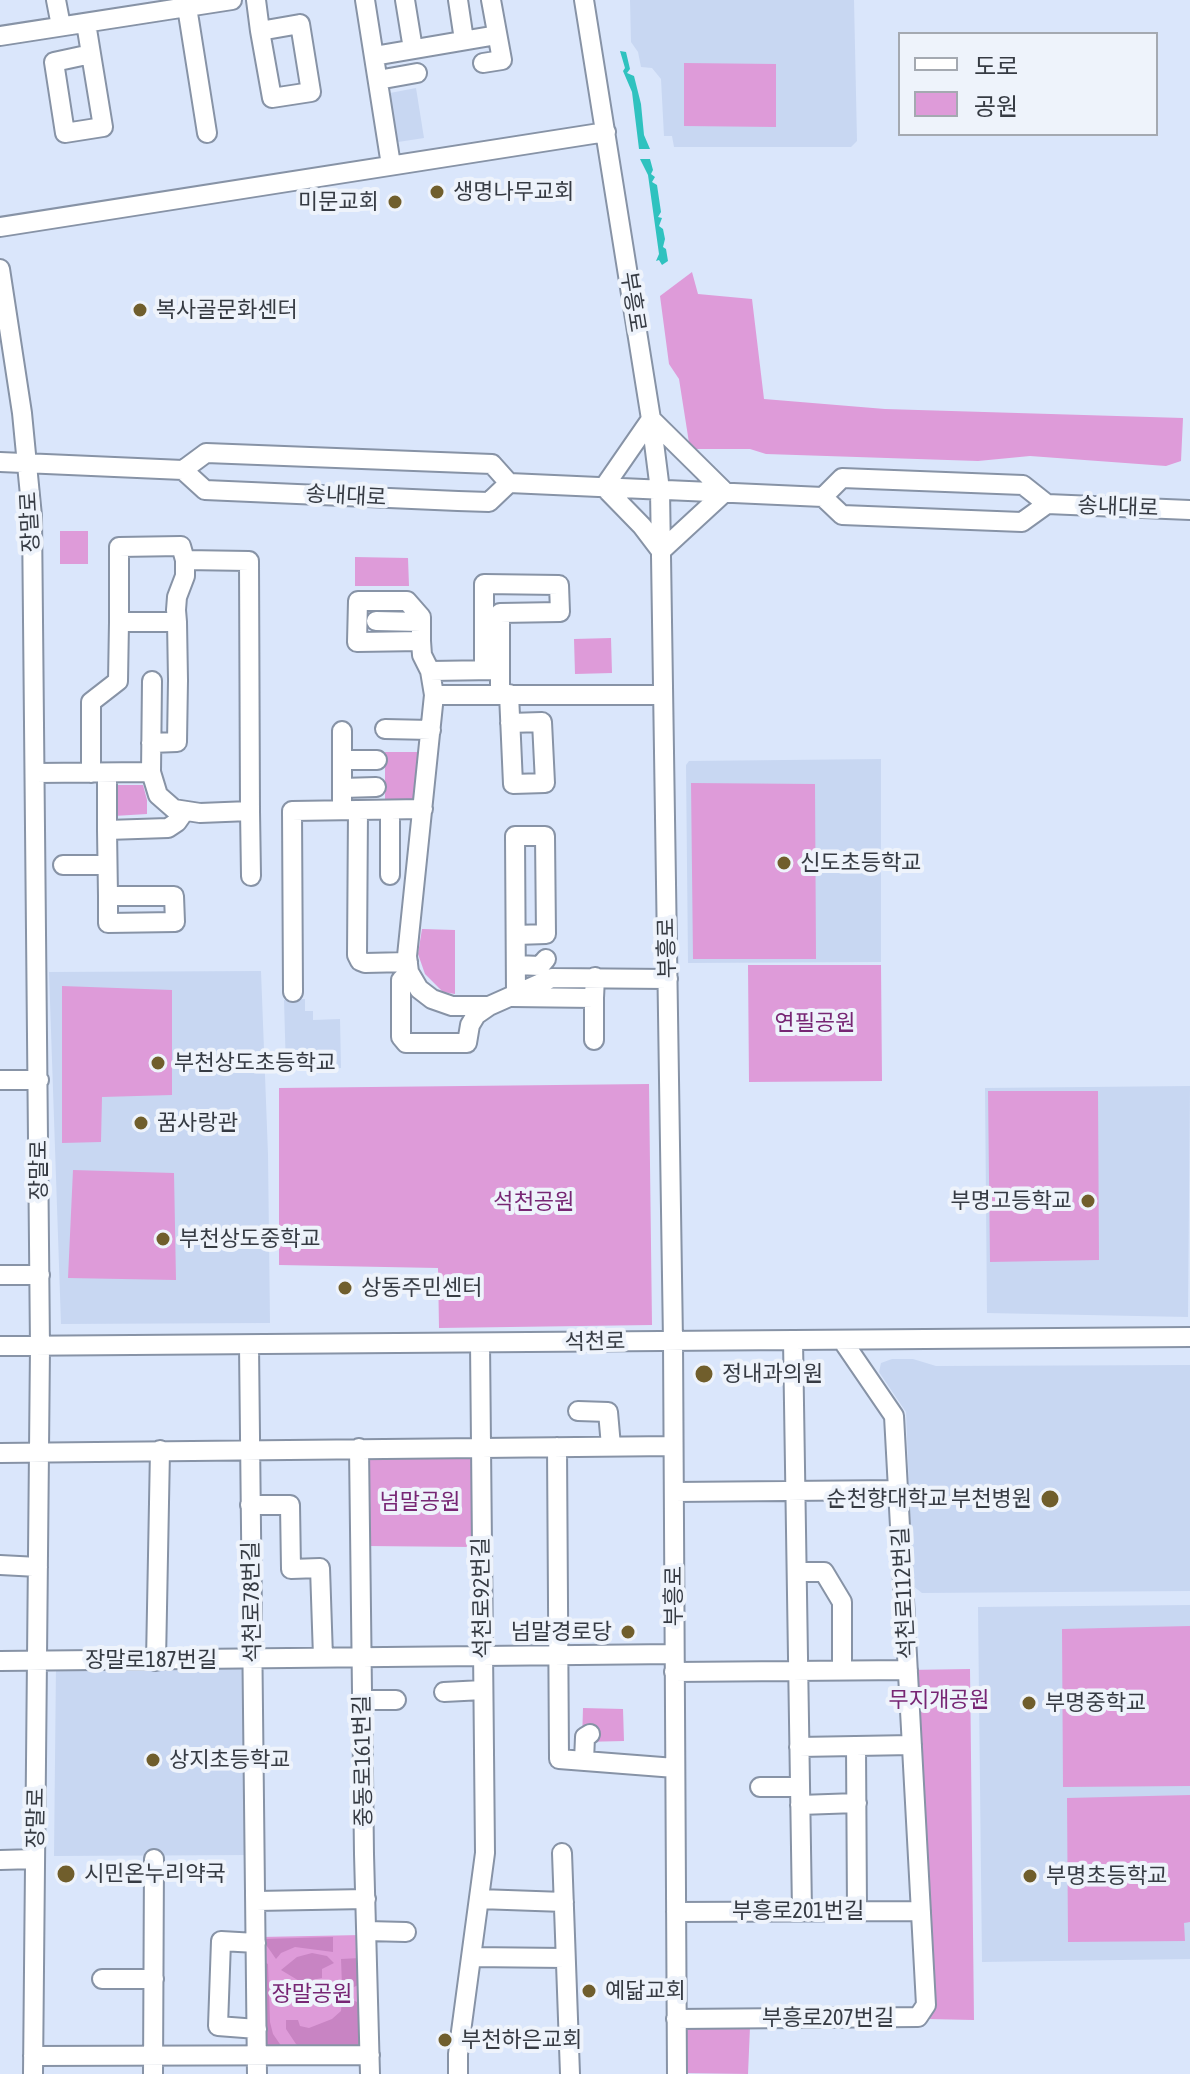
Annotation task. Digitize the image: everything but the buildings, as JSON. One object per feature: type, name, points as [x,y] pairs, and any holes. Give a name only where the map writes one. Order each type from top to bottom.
[{"type":"street","points":[[56,0],[61,26]]},
{"type":"street","points":[[0,36],[232,0]]},
{"type":"street","points":[[256,0],[260,31]]},
{"type":"street","points":[[365,0],[391,165]]},
{"type":"street","points":[[405,0],[413,49]]},
{"type":"street","points":[[458,0],[464,40]]},
{"type":"street","points":[[483,63],[502,60],[491,0]]},
{"type":"street","name":"부흥로","points":[[584,0],[660,490],[673,1341],[677,2074]]},
{"type":"street","points":[[187,7],[207,133]]},
{"type":"street","points":[[86,23],[91,54]]},
{"type":"street","points":[[374,56],[497,35]]},
{"type":"street","points":[[378,80],[417,73]]},
{"type":"street","points":[[0,227],[606,132]]},
{"type":"street","name":"장말로","points":[[0,269],[22,413],[32,516],[40,1275],[33,2065]]},
{"type":"street","points":[[651,419],[725,492],[661,551],[642,526],[604,487],[651,419]]},
{"type":"street","name":"송내대로","points":[[0,462],[183,470],[206,453],[492,464],[509,483],[823,497],[842,515],[1022,522],[1047,504]]},
{"type":"street","name":"송내대로","points":[[183,470],[205,490],[489,502],[509,483]]},
{"type":"street","name":"송내대로","points":[[823,497],[842,478],[1023,485],[1047,504],[1190,510]]},
{"type":"street","points":[[118,681],[119,547],[181,546],[185,576],[177,597],[177,742],[151,743]]},
{"type":"street","points":[[185,560],[249,561],[251,876]]},
{"type":"street","points":[[421,641],[357,642],[358,601],[407,601],[421,617],[422,655],[430,671],[434,695],[408,967],[401,980],[401,1037],[406,1043],[467,1043],[470,1025],[476,1015],[489,1006],[552,978],[668,979]]},
{"type":"street","points":[[492,613],[492,670],[504,694],[510,723]]},
{"type":"street","points":[[376,621],[421,622]]},
{"type":"street","points":[[119,622],[177,622]]},
{"type":"street","points":[[430,671],[492,670]]},
{"type":"street","points":[[453,671],[454,696]]},
{"type":"street","points":[[108,896],[107,830],[91,702],[118,681],[178,680]]},
{"type":"street","points":[[152,681],[151,772],[158,795],[184,812],[250,811]]},
{"type":"street","points":[[434,695],[663,695]]},
{"type":"street","points":[[385,729],[431,730]]},
{"type":"street","points":[[342,731],[342,788],[350,810],[357,955],[365,963],[408,967]]},
{"type":"street","points":[[342,760],[377,760]]},
{"type":"street","points":[[35,773],[151,772]]},
{"type":"street","points":[[342,788],[376,787]]},
{"type":"street","points":[[293,992],[292,811],[423,809]]},
{"type":"street","points":[[390,810],[390,875]]},
{"type":"street","points":[[107,830],[168,828],[184,812]]},
{"type":"street","points":[[513,995],[516,965],[515,836],[545,836],[546,934],[516,935]]},
{"type":"street","points":[[63,865],[106,865]]},
{"type":"street","points":[[516,965],[540,966],[546,959]]},
{"type":"street","points":[[378,973],[408,967]]},
{"type":"street","points":[[408,967],[419,989],[432,999],[452,1006],[489,1006]]},
{"type":"street","points":[[594,1040],[595,977]]},
{"type":"street","points":[[513,995],[594,998]]},
{"type":"street","points":[[0,1080],[39,1080]]},
{"type":"street","points":[[0,1275],[40,1275]]},
{"type":"street","name":"석천로","points":[[0,1346],[1190,1337]]},
{"type":"street","points":[[793,1340],[802,1911]]},
{"type":"street","name":"석천로112번길","points":[[842,1340],[894,1416],[921,1911]]},
{"type":"street","name":"석천로92번길","points":[[458,2074],[458,2054],[485,1853],[480,1343]]},
{"type":"street","name":"석천로78번길","points":[[249,1345],[256,1901],[256,1943],[251,1984],[257,2029],[257,2065]]},
{"type":"street","points":[[578,1411],[608,1412],[611,1446]]},
{"type":"street","points":[[0,1453],[673,1446]]},
{"type":"street","points":[[557,1447],[559,1759],[675,1768]]},
{"type":"street","name":"중동로161번길","points":[[359,1448],[370,2065]]},
{"type":"street","points":[[156,1661],[160,1450]]},
{"type":"street","points":[[674,1492],[898,1490]]},
{"type":"street","points":[[250,1505],[290,1505],[291,1569],[320,1568],[323,1657]]},
{"type":"street","points":[[0,1565],[38,1567]]},
{"type":"street","points":[[797,1572],[824,1572],[842,1602],[842,1670]]},
{"type":"street","name":"장말로187번길","points":[[0,1661],[482,1655],[557,1656],[798,1671],[908,1670]]},
{"type":"street","points":[[444,1692],[483,1690]]},
{"type":"street","points":[[362,1700],[396,1700]]},
{"type":"street","points":[[584,1761],[585,1737],[590,1734]]},
{"type":"street","points":[[799,1747],[912,1745]]},
{"type":"street","points":[[856,1746],[857,1911]]},
{"type":"street","points":[[760,1787],[857,1803]]},
{"type":"street","points":[[562,1853],[570,2074]]},
{"type":"street","points":[[0,1860],[35,1859]]},
{"type":"street","points":[[153,2066],[154,1859]]},
{"type":"street","points":[[256,1901],[366,1899]]},
{"type":"street","points":[[479,1899],[564,1902]]},
{"type":"street","name":"부흥로201번길","points":[[676,1912],[921,1911]]},
{"type":"street","name":"부흥로207번길","points":[[676,2019],[918,2017],[926,2005],[921,1911]]},
{"type":"street","points":[[367,1931],[406,1932]]},
{"type":"street","points":[[256,1943],[221,1941],[218,2026],[257,2029]]},
{"type":"street","points":[[471,1957],[565,1958]]},
{"type":"street","points":[[102,1979],[154,1979]]},
{"type":"street","points":[[33,2065],[370,2065]]},
{"type":"shaded area","points":[[630,0],[854,0],[857,141],[851,147],[674,147],[672,136],[664,136],[661,79],[652,68],[641,67],[638,52],[631,42]]},
{"type":"shaded area","points":[[620,51],[626,52],[630,69],[627,73],[634,76],[644,135],[650,149],[639,149],[632,92],[623,71],[625,68]]},
{"type":"shaded area","points":[[416,88],[424,138],[398,142],[390,93]]},
{"type":"shaded area","points":[[640,159],[650,159],[651,174],[655,177],[652,182],[657,185],[661,212],[658,217],[662,218],[659,226],[663,229],[663,247],[668,261],[662,265],[659,260],[656,261],[659,254],[648,175]]},
{"type":"shaded area","name":"신도초등학교","points":[[881,759],[881,962],[688,963],[686,765],[689,761]]},
{"type":"shaded area","points":[[261,971],[270,1323],[61,1324],[49,972]]},
{"type":"shaded area","points":[[305,999],[305,1011],[313,1011],[313,1020],[340,1019],[341,1068],[286,1070],[284,1000]]},
{"type":"shaded area","name":"부명고등학교","points":[[1190,1086],[1188,1317],[987,1313],[985,1088]]},
{"type":"shaded area","name":"순천향대학교 부천병원","points":[[892,1359],[913,1359],[936,1366],[1190,1365],[1190,1591],[922,1593],[913,1586],[906,1412],[879,1372],[881,1363]]},
{"type":"shaded area","points":[[1190,1605],[1190,1959],[982,1962],[978,1607]]},
{"type":"shaded area","name":"상지초등학교","points":[[249,1663],[252,1855],[54,1856],[56,1665]]},
{"type":"shaded area","points":[[333,1937],[333,1952],[295,1947],[281,1953],[276,1959],[262,1939]]},
{"type":"shaded area","points":[[312,1953],[327,1956],[334,1963],[322,1969],[322,1978],[301,1982],[281,1970],[297,1957]]},
{"type":"shaded area","points":[[360,1958],[360,1984],[350,1989],[342,1986],[341,1959]]},
{"type":"shaded area","points":[[264,1962],[268,1964],[270,2022],[273,2034],[284,2050],[264,2050]]},
{"type":"shaded area","points":[[342,1988],[357,2002],[362,1998],[362,2049],[304,2050],[286,2029],[286,2020],[298,2020],[300,2026],[309,2028],[332,2019],[341,2011],[339,1990]]},
{"type":"green space","points":[[684,63],[776,64],[776,127],[684,126]]},
{"type":"green space","points":[[692,272],[698,294],[752,299],[764,399],[885,409],[1183,418],[1181,461],[1166,466],[1030,456],[978,461],[766,454],[750,449],[690,449],[679,379],[669,364],[660,296]]},
{"type":"green space","points":[[60,531],[88,531],[88,564],[60,564]]},
{"type":"green space","points":[[355,557],[408,558],[409,586],[355,586]]},
{"type":"green space","points":[[611,638],[612,673],[575,674],[574,639]]},
{"type":"green space","points":[[385,752],[418,752],[415,802],[385,802]]},
{"type":"green space","points":[[691,783],[815,784],[816,959],[693,959]]},
{"type":"green space","points":[[114,785],[143,785],[147,814],[114,816]]},
{"type":"green space","points":[[422,929],[455,930],[455,994],[443,992],[425,974],[418,954]]},
{"type":"green space","name":"연필공원","points":[[748,965],[881,965],[882,1081],[749,1082]]},
{"type":"green space","points":[[62,986],[172,990],[172,1095],[102,1097],[101,1142],[62,1143]]},
{"type":"green space","name":"석천공원","points":[[649,1084],[652,1325],[439,1328],[438,1268],[279,1265],[279,1088]]},
{"type":"green space","points":[[988,1091],[1098,1091],[1099,1260],[990,1262]]},
{"type":"green space","points":[[73,1170],[174,1173],[176,1280],[68,1278]]},
{"type":"green space","name":"넘말공원","points":[[471,1458],[471,1547],[368,1546],[369,1459]]},
{"type":"green space","points":[[1190,1626],[1190,1786],[1063,1787],[1062,1629]]},
{"type":"green space","name":"무지개공원","points":[[970,1669],[974,2020],[928,2019],[908,1670]]},
{"type":"green space","points":[[583,1708],[623,1709],[624,1741],[582,1742]]},
{"type":"green space","points":[[1190,1795],[1190,1922],[1184,1923],[1185,1941],[1068,1942],[1067,1798]]},
{"type":"green space","name":"장말공원","points":[[362,1935],[366,2051],[262,2052],[260,1937]]},
{"type":"green space","points":[[684,2025],[750,2027],[748,2074],[684,2073]]},
{"type":"place","name":"생명나무교회","points":[[437,192]]},
{"type":"place","name":"미문교회","points":[[395,202]]},
{"type":"place","name":"복사골문화센터","points":[[140,310]]},
{"type":"place","name":"신도초등학교","points":[[784,863]]},
{"type":"place","name":"부천상도초등학교","points":[[158,1063]]},
{"type":"place","name":"꿈사랑관","points":[[141,1123]]},
{"type":"place","name":"부명고등학교","points":[[1088,1201]]},
{"type":"place","name":"부천상도중학교","points":[[163,1239]]},
{"type":"place","name":"상동주민센터","points":[[345,1288]]},
{"type":"place","name":"정내과의원","points":[[704,1374]]},
{"type":"place","name":"순천향대학교 부천병원","points":[[1050,1499]]},
{"type":"place","name":"넘말경로당","points":[[628,1632]]},
{"type":"place","name":"부명중학교","points":[[1029,1703]]},
{"type":"place","name":"상지초등학교","points":[[153,1760]]},
{"type":"place","name":"시민온누리약국","points":[[66,1874]]},
{"type":"place","name":"부명초등학교","points":[[1030,1876]]},
{"type":"place","name":"예닮교회","points":[[589,1991]]},
{"type":"place","name":"부천하은교회","points":[[445,2040]]}]
